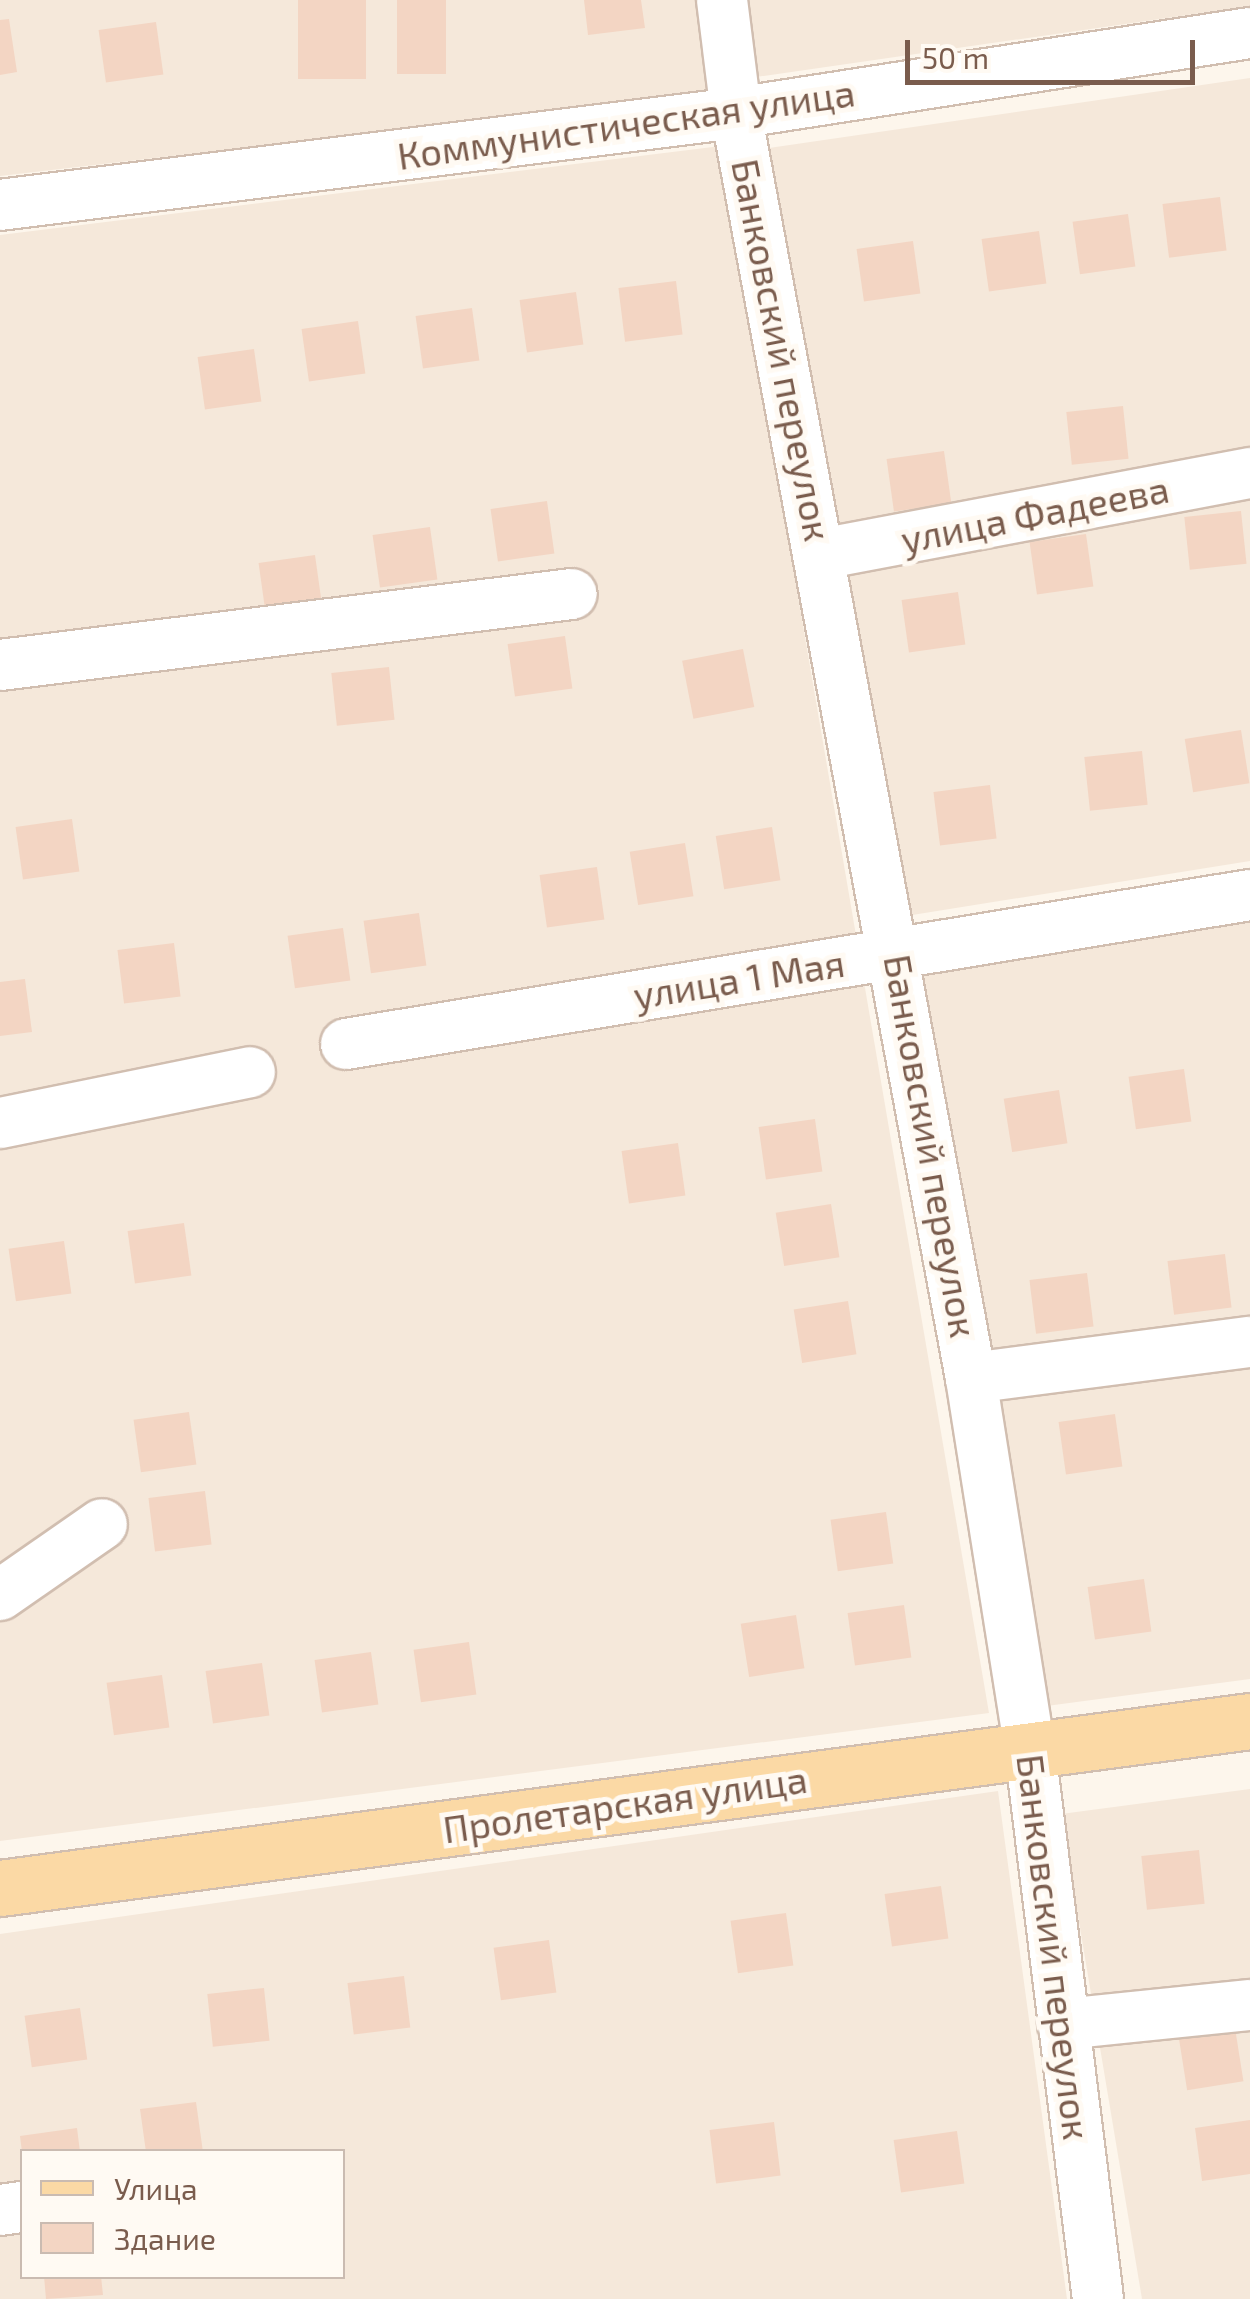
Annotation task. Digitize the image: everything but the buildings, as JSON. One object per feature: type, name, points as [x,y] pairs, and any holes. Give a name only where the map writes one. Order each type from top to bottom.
[{"type":"main road","name":"Пролетарская улица","points":[[0,1888],[1250,1721]]},
{"type":"street","name":"Банковский переулок","points":[[722,0],[736,113],[897,953],[971,1378],[1030,1750],[1098,2299]]},
{"type":"street","name":"Коммунистическая улица","points":[[0,204],[736,113],[1250,33]]},
{"type":"street","name":"улица Фадеева","points":[[821,554],[1250,473]]},
{"type":"street","points":[[0,664],[572,594]]},
{"type":"street","name":"улица 1 Мая","points":[[346,1044],[1250,895]]},
{"type":"street","points":[[0,1123],[250,1072]]},
{"type":"street","points":[[971,1378],[1250,1342]]},
{"type":"street","points":[[0,1595],[102,1524]]},
{"type":"street","points":[[1064,2024],[1250,2005]]},
{"type":"shaded area","points":[[0,0],[702,0],[713,93],[0,176]]},
{"type":"shaded area","points":[[747,0],[1250,0],[1250,6],[756,77]]},
{"type":"shaded area","points":[[1250,78],[1250,861],[906,916],[769,148]]},
{"type":"shaded area","points":[[721,146],[989,1713],[0,1841],[0,235]]},
{"type":"shaded area","points":[[1250,915],[1250,1679],[1039,1707],[912,970]]},
{"type":"shaded area","points":[[1250,1789],[1250,2299],[1142,2299],[1061,1814]]},
{"type":"shaded area","points":[[998,1791],[1067,2299],[0,2299],[0,1934]]}]
